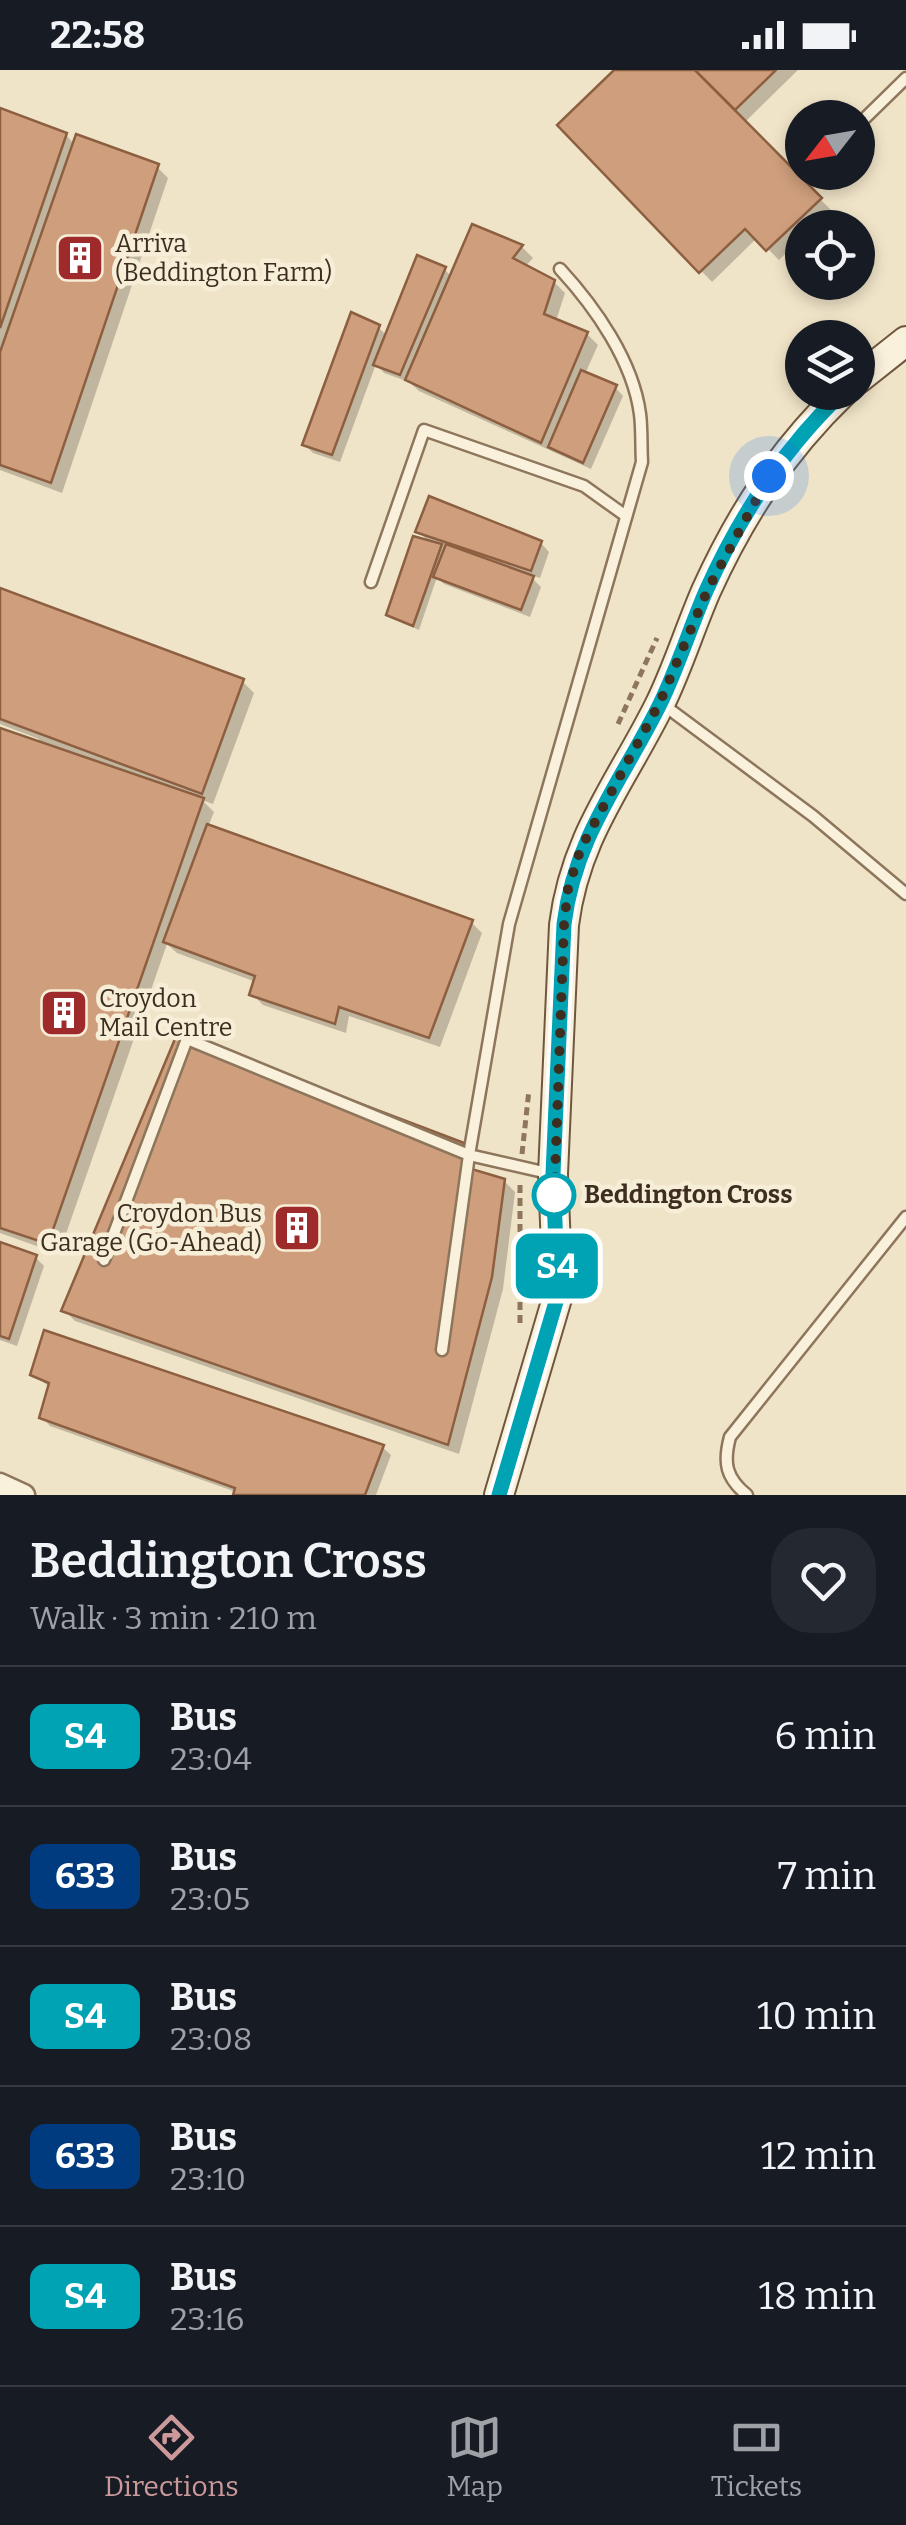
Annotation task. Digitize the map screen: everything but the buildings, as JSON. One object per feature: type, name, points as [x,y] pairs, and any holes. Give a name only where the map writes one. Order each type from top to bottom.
[{"type":"main road","points":[[875,366],[906,341]]},
{"type":"main road","points":[[499,1495],[558,1295],[553,1174],[568,889],[581,848],[660,702],[744,516],[769,476],[825,410]]},
{"type":"street","points":[[0,1484],[24,1495]]},
{"type":"lane","points":[[875,108],[906,78]]},
{"type":"lane","points":[[442,1350],[469,1155],[509,924],[642,462],[640,410],[625,366],[588,300],[560,268]]},
{"type":"lane","points":[[371,582],[424,430],[584,486],[626,516]]},
{"type":"lane","points":[[660,702],[813,816],[906,894]]},
{"type":"lane","points":[[104,1260],[187,1039],[469,1155],[553,1174]]},
{"type":"lane","points":[[747,1495],[733,1484],[724,1460],[730,1438],[906,1217]]},
{"type":"bus line","name":"S4","points":[[499,1495],[558,1295],[553,1174],[568,889],[581,848],[660,702],[744,516],[769,476],[825,410]]},
{"type":"place","name":"Arriva (Beddington Farm)","points":[[80,258]]},
{"type":"place","name":"Croydon Mail Centre","points":[[64,1013]]},
{"type":"place","name":"Beddington Cross","points":[[554,1195]]},
{"type":"place","name":"Croydon Bus Garage (Go-Ahead)","points":[[297,1228]]},
{"type":"route","points":[[554,1195],[554,1204],[568,889],[581,848],[660,702],[708,589],[769,476]]}]
